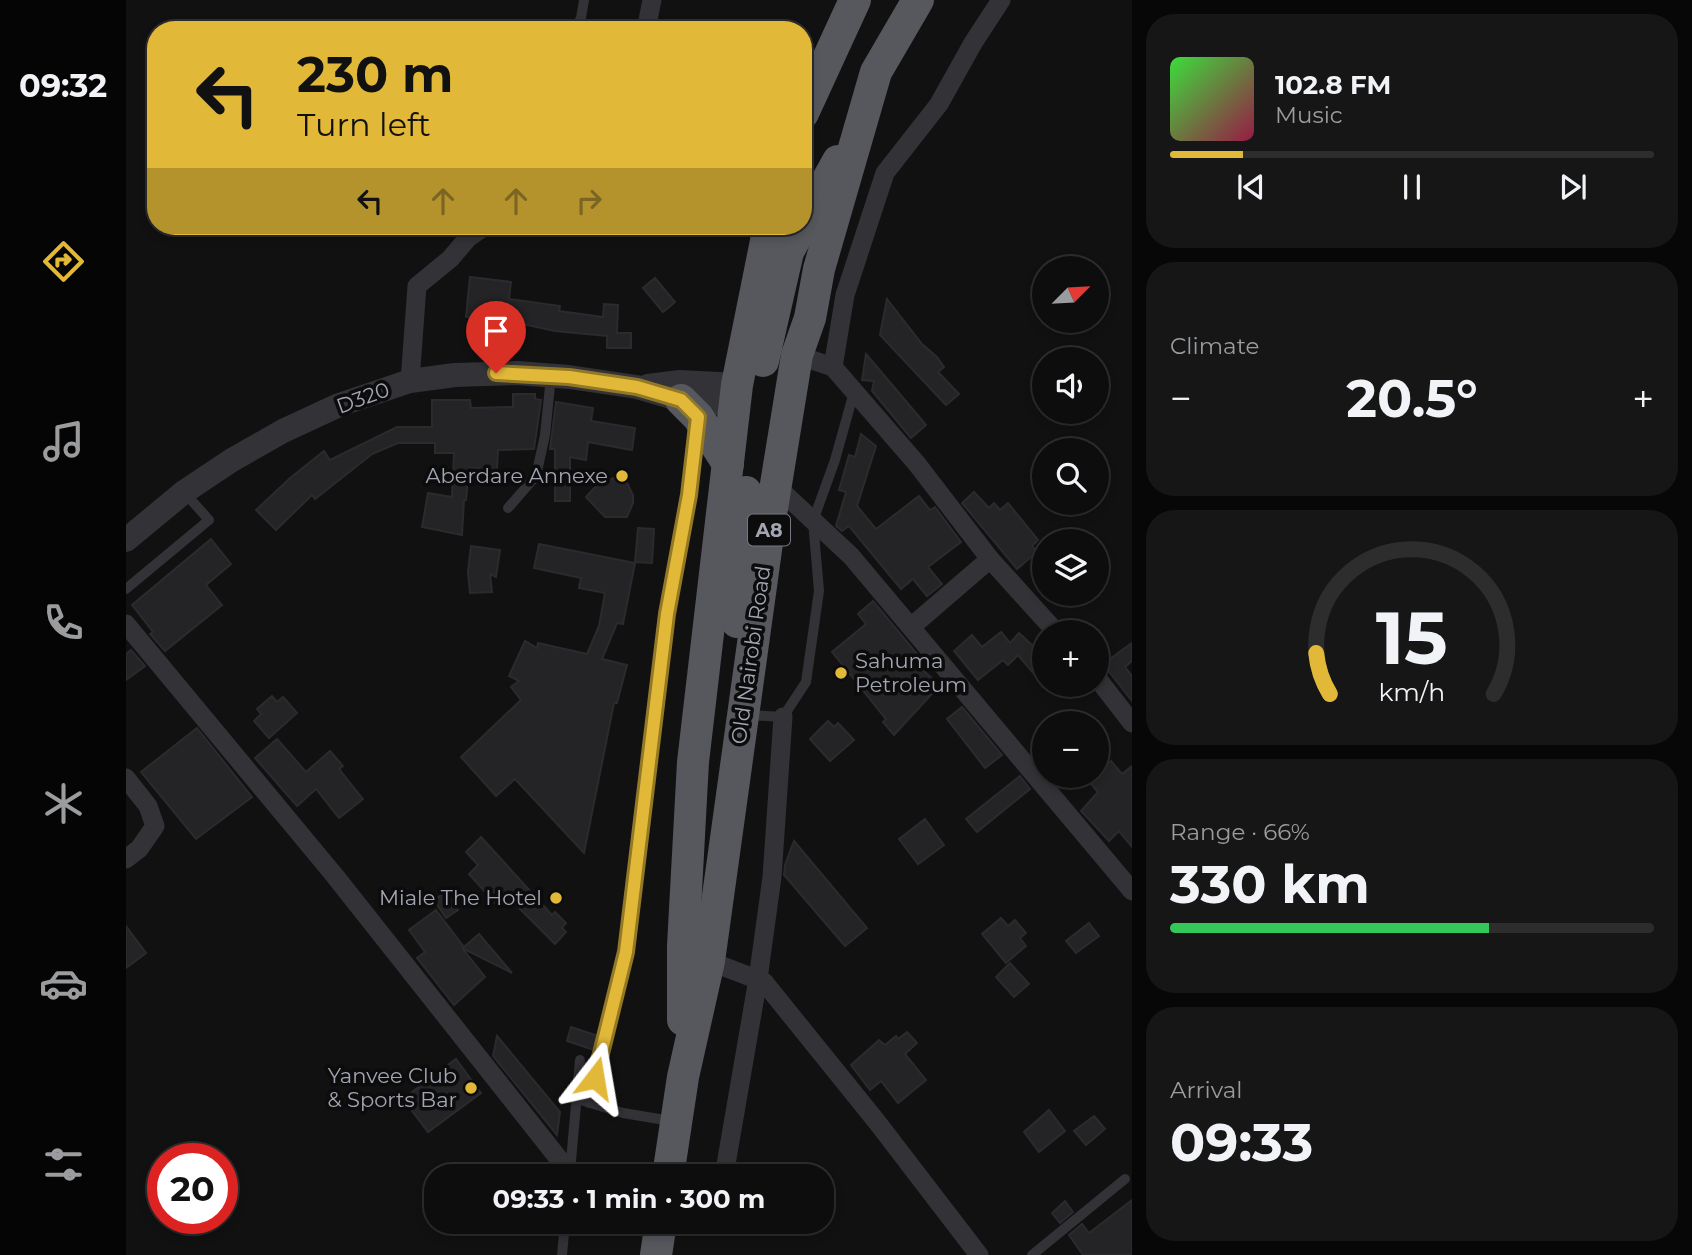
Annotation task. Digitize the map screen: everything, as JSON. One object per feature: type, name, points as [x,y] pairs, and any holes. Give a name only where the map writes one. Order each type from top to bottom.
[{"type":"highway","points":[[812,94],[855,0]]},
{"type":"highway","name":"Old Nairobi Road","points":[[669,1164],[683,1077],[709,961],[734,773],[797,355],[810,318],[819,269],[876,72],[918,0]]},
{"type":"highway","points":[[836,42],[836,60],[847,75],[862,78],[876,72]]},
{"type":"highway","points":[[812,208],[832,169],[859,131]]},
{"type":"highway","name":"Old Nairobi Road","points":[[683,1077],[683,946],[693,761],[728,464],[768,235]]},
{"type":"highway","points":[[734,773],[736,652],[743,524],[753,429],[741,396],[759,377],[788,252],[797,235]]},
{"type":"highway","points":[[690,409],[728,464]]},
{"type":"highway","points":[[656,1255],[659,1234]]},
{"type":"street","points":[[648,21],[652,0]]},
{"type":"street","points":[[833,367],[845,295],[885,173],[939,104],[1001,0]]},
{"type":"street","points":[[410,380],[417,286],[450,259],[472,235]]},
{"type":"street","points":[[797,355],[833,367],[917,464],[990,559],[1045,620]]},
{"type":"street","name":"D320","points":[[126,540],[184,492],[283,431],[339,405],[410,380],[455,374],[517,373],[637,387],[680,382],[741,396]]},
{"type":"street","name":"D320","points":[[637,387],[690,409],[741,396]]},
{"type":"street","points":[[777,487],[851,556],[1132,891]]},
{"type":"street","points":[[911,627],[990,559]]},
{"type":"street","points":[[126,624],[343,887],[562,1164]]},
{"type":"street","points":[[1109,693],[1132,723]]},
{"type":"street","points":[[726,1164],[758,979],[772,877],[783,717]]},
{"type":"street","points":[[126,778],[148,806],[155,826],[139,849],[126,859]]},
{"type":"street","points":[[709,961],[764,982],[979,1255]]},
{"type":"lane","points":[[580,21],[584,0]]},
{"type":"lane","points":[[508,508],[536,476],[545,435],[551,375]]},
{"type":"lane","points":[[743,715],[783,717],[806,682],[819,591],[813,521],[835,460],[854,392]]},
{"type":"lane","points":[[589,1103],[626,952],[667,614],[689,495],[690,409]]},
{"type":"lane","points":[[126,589],[209,520],[184,492]]},
{"type":"lane","points":[[571,1164],[580,1060]]},
{"type":"lane","points":[[576,1099],[622,1114],[676,1122]]},
{"type":"lane","points":[[1032,1255],[1125,1179]]},
{"type":"lane","points":[[562,1255],[564,1234]]},
{"type":"building","points":[[470,277],[511,282],[509,299],[560,306],[559,311],[603,317],[604,304],[618,305],[617,333],[631,333],[631,348],[607,348],[607,336],[555,331],[518,323],[517,330],[497,328],[497,321],[466,317]]},
{"type":"building","points":[[655,278],[675,302],[663,312],[643,288]]},
{"type":"building","points":[[887,299],[944,367],[938,372],[959,394],[946,405],[880,335]]},
{"type":"building","points":[[866,354],[926,425],[911,438],[872,391],[874,381],[862,380]]},
{"type":"building","points":[[513,394],[535,394],[535,399],[541,400],[534,449],[498,450],[497,469],[469,468],[462,535],[422,527],[428,493],[452,497],[454,453],[435,453],[435,443],[398,443],[372,454],[315,499],[312,495],[276,530],[256,510],[324,451],[330,460],[397,427],[432,427],[432,400],[470,400],[471,408],[513,407]]},
{"type":"building","points":[[556,402],[593,408],[591,421],[635,428],[632,450],[588,442],[586,460],[570,457],[570,501],[555,501],[555,449],[550,449]]},
{"type":"building","points":[[861,434],[876,446],[857,506],[876,529],[919,496],[930,510],[935,507],[961,542],[928,567],[942,584],[927,596],[913,579],[901,589],[849,526],[842,531],[836,526],[846,492],[839,490],[849,455],[855,457]]},
{"type":"building","points":[[614,478],[627,483],[633,495],[633,503],[627,517],[605,517],[586,497],[600,482]]},
{"type":"building","points":[[974,492],[989,508],[994,503],[1000,510],[1008,503],[1032,533],[1032,556],[1017,569],[962,503]]},
{"type":"building","points":[[638,528],[654,529],[652,563],[635,562]]},
{"type":"building","points":[[211,539],[231,564],[206,585],[222,605],[165,651],[150,634],[153,632],[132,605]]},
{"type":"building","points":[[539,544],[635,563],[623,624],[617,623],[602,659],[627,665],[617,703],[614,703],[584,853],[515,779],[496,796],[461,757],[521,700],[511,687],[519,681],[509,676],[525,641],[537,648],[538,643],[587,654],[599,626],[605,593],[579,588],[581,578],[534,568]]},
{"type":"building","points":[[471,546],[500,550],[496,577],[490,574],[492,592],[470,593],[468,572]]},
{"type":"building","points":[[873,601],[922,660],[917,665],[940,685],[894,735],[883,722],[886,719],[832,652],[866,624],[858,614]]},
{"type":"building","points":[[1001,632],[1010,643],[1019,633],[1032,645],[1032,672],[1018,655],[1008,665],[1003,660],[978,680],[954,651],[972,635],[982,647]]},
{"type":"building","points":[[1132,643],[1132,661],[1125,667],[1132,676],[1132,701],[1109,672],[1109,660]]},
{"type":"building","points":[[131,650],[145,666],[126,680],[126,654]]},
{"type":"building","points":[[272,696],[277,702],[283,697],[297,713],[269,738],[254,721],[261,714],[257,709]]},
{"type":"building","points":[[962,707],[1002,755],[985,768],[947,719]]},
{"type":"building","points":[[828,721],[834,727],[838,723],[854,740],[830,761],[810,739]]},
{"type":"building","points":[[197,728],[252,797],[196,839],[141,772]]},
{"type":"building","points":[[277,739],[306,772],[330,751],[343,766],[339,769],[363,799],[339,818],[316,789],[297,806],[255,758]]},
{"type":"building","points":[[1111,761],[1122,774],[1132,766],[1132,847],[1119,831],[1109,841],[1081,811],[1098,792],[1094,788],[1109,788]]},
{"type":"building","points":[[1020,776],[1030,789],[977,832],[966,819]]},
{"type":"building","points":[[925,819],[944,845],[918,864],[899,839]]},
{"type":"building","points":[[481,837],[552,915],[555,912],[566,923],[562,928],[566,932],[555,944],[507,896],[497,905],[469,874],[478,865],[466,852]]},
{"type":"building","points":[[794,841],[867,928],[845,946],[784,875]]},
{"type":"building","points":[[446,892],[458,910],[446,918],[434,900]]},
{"type":"building","points":[[436,910],[464,947],[479,934],[512,973],[462,948],[485,977],[454,1005],[417,958],[425,952],[409,930]]},
{"type":"building","points":[[1001,918],[1008,926],[1015,920],[1026,933],[1020,938],[1026,946],[1006,963],[982,934]]},
{"type":"building","points":[[1089,923],[1099,936],[1076,953],[1066,941]]},
{"type":"building","points":[[126,926],[146,953],[126,968]]},
{"type":"building","points":[[1010,963],[1029,984],[1014,997],[996,977]]},
{"type":"building","points":[[571,1027],[598,1036],[594,1050],[567,1041]]},
{"type":"building","points":[[907,1032],[917,1043],[905,1054],[926,1080],[898,1103],[881,1081],[870,1090],[851,1065],[879,1040],[885,1045],[896,1036],[898,1039]]},
{"type":"building","points":[[497,1036],[560,1112],[557,1135],[493,1056]]},
{"type":"building","points":[[456,1059],[481,1093],[428,1132],[403,1099]]},
{"type":"building","points":[[1049,1110],[1065,1131],[1039,1152],[1024,1132]]},
{"type":"building","points":[[1094,1116],[1105,1129],[1086,1145],[1074,1131]]},
{"type":"building","points":[[1132,1200],[1132,1255],[1083,1255],[1069,1235],[1082,1224],[1089,1233]]},
{"type":"building","points":[[1065,1201],[1073,1212],[1060,1223],[1052,1213]]},
{"type":"place","name":"Aberdare Annexe","points":[[622,476]]},
{"type":"place","name":"Sahuma Petroleum","points":[[841,673]]},
{"type":"place","name":"Miale The Hotel","points":[[556,898]]},
{"type":"place","name":"Yanvee Club & Sports Bar","points":[[471,1088]]},
{"type":"route","points":[[496,373],[569,377],[637,387],[681,400],[698,417],[689,495],[667,614],[626,952],[595,1078]]}]
